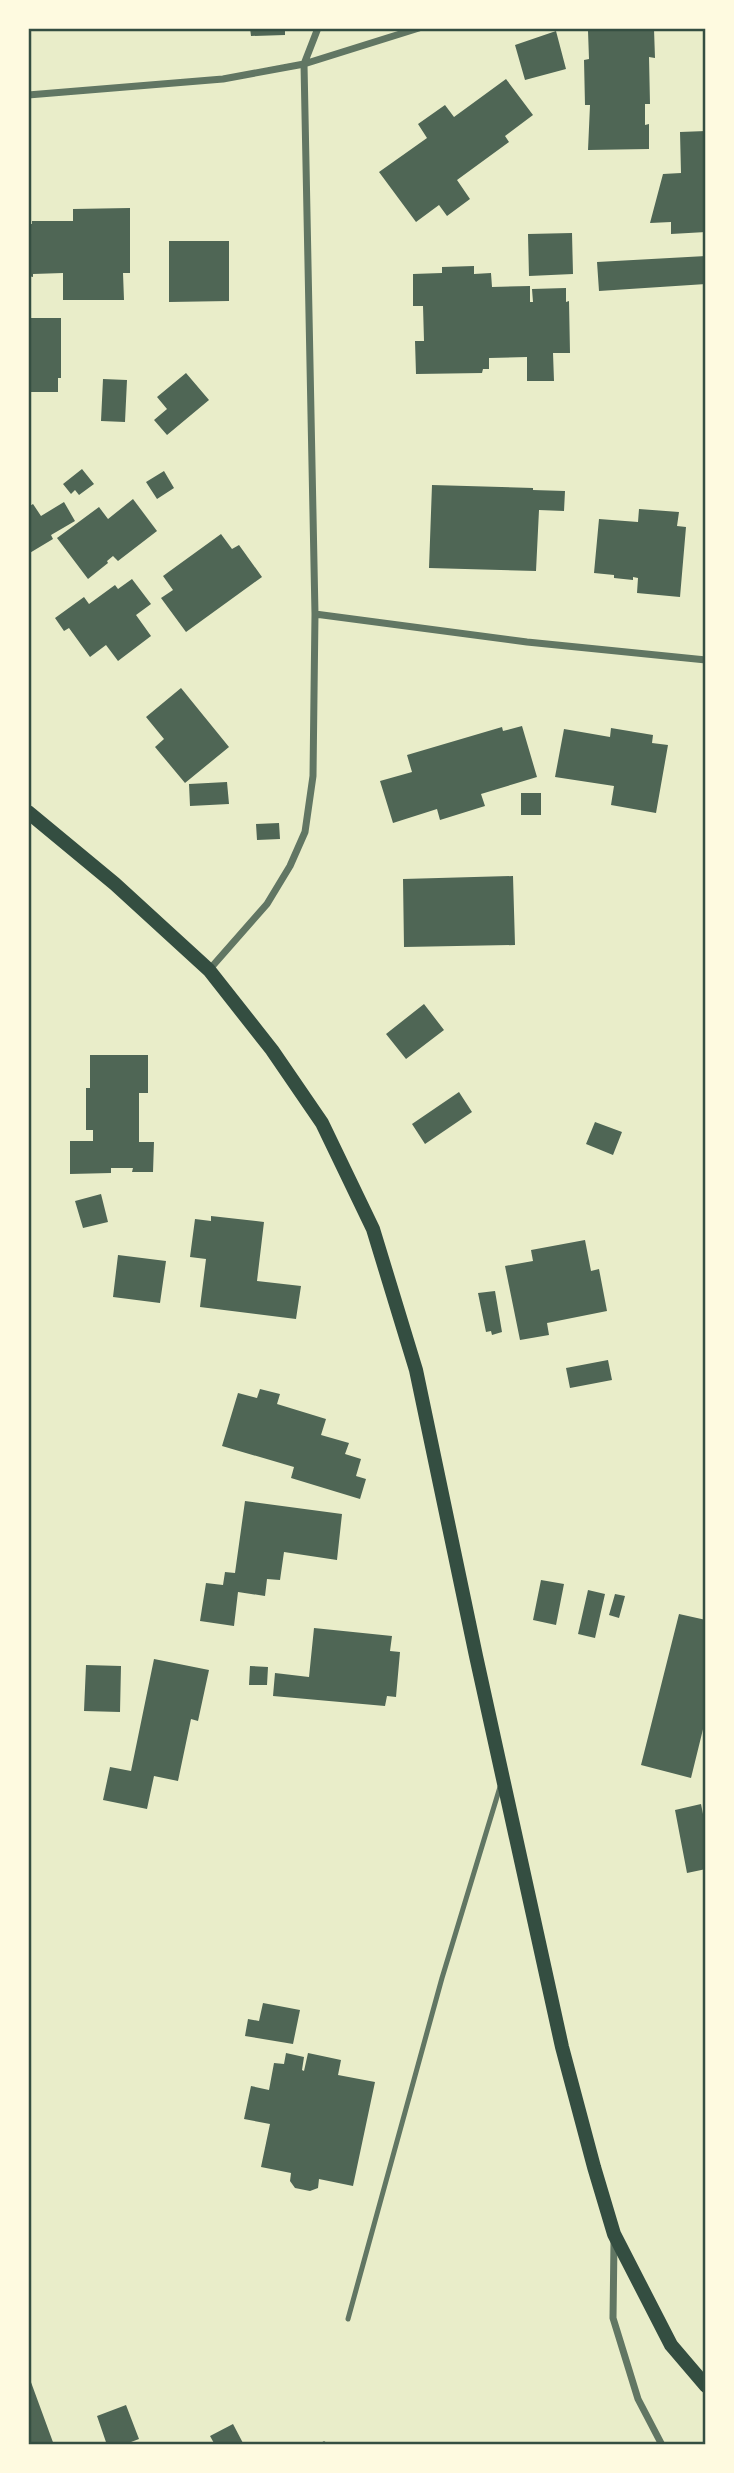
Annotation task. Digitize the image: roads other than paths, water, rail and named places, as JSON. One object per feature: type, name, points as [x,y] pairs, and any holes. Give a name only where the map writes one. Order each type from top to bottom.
[{"type":"main road","points":[[28,812],[115,884],[209,970],[272,1050],[322,1123],[373,1229],[416,1370],[562,2048],[614,2234],[671,2345],[706,2386]]},
{"type":"street","points":[[209,970],[267,904],[290,866],[305,832],[313,776],[316,614],[304,64],[318,28]]},
{"type":"street","points":[[28,94],[223,79],[304,64],[419,28]]},
{"type":"street","points":[[316,614],[527,642],[706,660]]},
{"type":"street","points":[[614,2234],[613,2318],[638,2399],[662,2445]]},
{"type":"lane","points":[[348,2319],[442,1978],[503,1777]]}]
